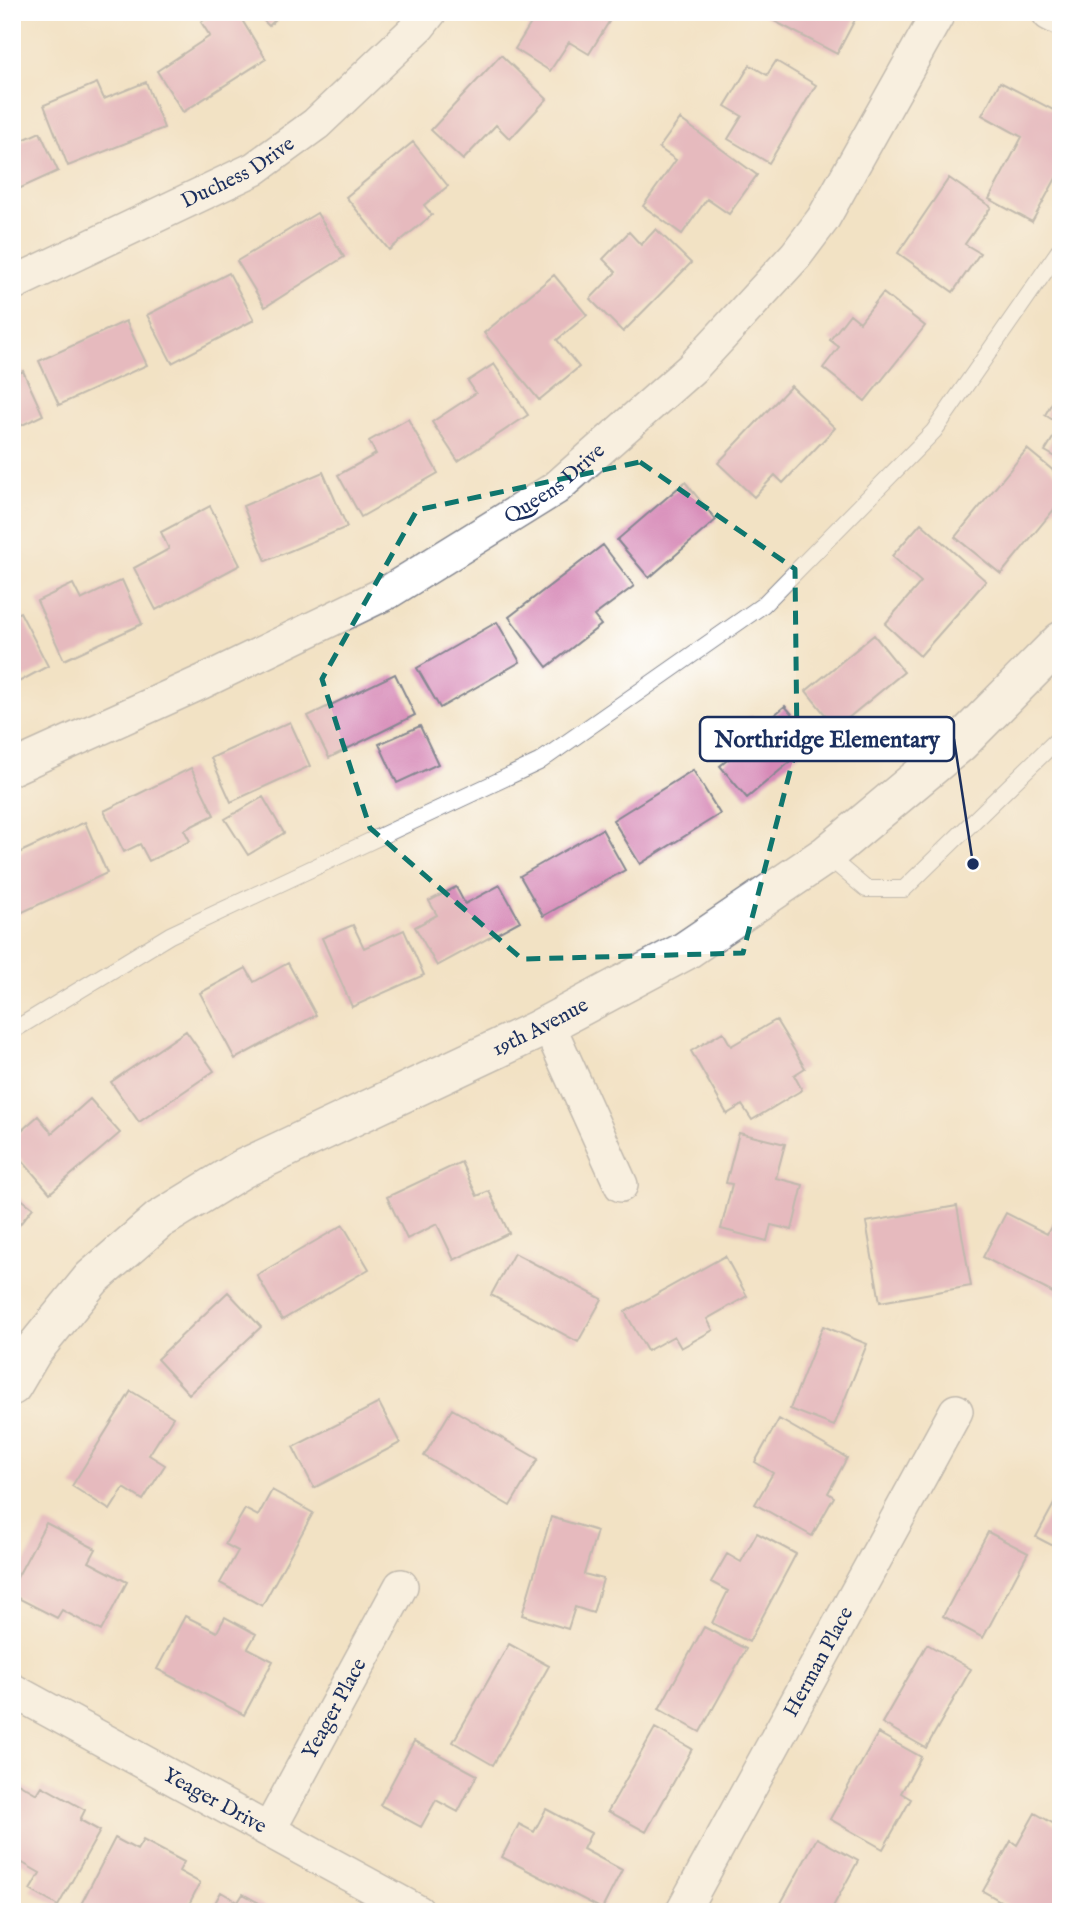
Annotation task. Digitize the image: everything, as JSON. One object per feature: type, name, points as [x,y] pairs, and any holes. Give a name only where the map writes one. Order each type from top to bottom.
[{"type":"street","name":"Duchess Drive","points":[[12,284],[254,169],[316,124],[419,26],[430,12]]},
{"type":"street","name":"Queens Drive","points":[[12,768],[202,682],[390,591],[556,488],[692,368],[796,256],[823,219],[939,12]]},
{"type":"street","points":[[1051,12],[1061,17]]},
{"type":"street","name":"19th Avenue","points":[[12,1386],[32,1352],[92,1278],[159,1220],[242,1169],[548,1024],[685,951],[826,855],[961,743],[1061,642]]},
{"type":"street","points":[[548,1024],[621,1185]]},
{"type":"street","name":"Herman Place","points":[[682,1912],[956,1411]]},
{"type":"street","name":"Yeager Place","points":[[269,1830],[401,1586]]},
{"type":"street","name":"Yeager Drive","points":[[12,1690],[418,1912]]},
{"type":"lane","points":[[12,1031],[170,935],[539,762],[763,605],[934,431],[1061,248]]},
{"type":"lane","points":[[826,855],[866,889],[904,889],[1061,736]]},
{"type":"highlighted area","points":[[640,462],[795,569],[797,744],[743,953],[522,959],[370,828],[322,679],[417,510]]},
{"type":"building","points":[[216,12],[237,12],[266,59],[183,112],[157,71],[210,36],[201,22]]},
{"type":"building","points":[[255,12],[283,12],[269,26]]},
{"type":"building","points":[[538,12],[615,12],[589,54],[569,42],[550,71],[515,49]]},
{"type":"building","points":[[757,12],[859,12],[837,54]]},
{"type":"building","points":[[501,55],[547,99],[510,139],[496,125],[463,160],[431,130]]},
{"type":"building","points":[[776,61],[816,85],[769,163],[728,139],[742,116],[725,106],[750,65],[767,75]]},
{"type":"building","points":[[146,82],[164,128],[68,166],[44,105],[97,83],[104,99]]},
{"type":"building","points":[[1000,82],[1061,114],[1061,169],[1032,222],[989,199],[1022,137],[982,115]]},
{"type":"building","points":[[680,119],[757,175],[729,214],[707,199],[682,234],[643,206],[676,160],[659,148]]},
{"type":"building","points":[[40,132],[58,171],[12,192],[12,145]]},
{"type":"building","points":[[413,142],[448,186],[424,205],[432,215],[389,250],[346,197]]},
{"type":"building","points":[[949,178],[991,207],[965,244],[980,253],[953,292],[898,253]]},
{"type":"building","points":[[317,213],[344,257],[265,307],[237,261]]},
{"type":"building","points":[[656,229],[691,263],[623,332],[590,299],[616,272],[603,259],[629,232],[641,245]]},
{"type":"building","points":[[229,273],[254,320],[172,363],[147,315]]},
{"type":"building","points":[[554,275],[587,315],[557,340],[579,367],[539,400],[484,333]]},
{"type":"building","points":[[883,293],[925,326],[865,401],[823,368],[839,347],[830,340],[850,314],[860,322]]},
{"type":"building","points":[[126,321],[147,365],[59,405],[39,361]]},
{"type":"building","points":[[494,364],[528,415],[458,461],[432,422],[476,393],[468,381]]},
{"type":"building","points":[[23,371],[43,415],[12,430],[12,377]]},
{"type":"building","points":[[791,386],[835,428],[783,483],[775,475],[754,497],[718,463]]},
{"type":"building","points":[[1054,399],[1061,403],[1061,425],[1045,415]]},
{"type":"building","points":[[408,419],[438,473],[361,517],[338,475],[376,454],[369,441]]},
{"type":"building","points":[[1061,425],[1061,460],[1045,451]]},
{"type":"building","points":[[1027,449],[1061,477],[1061,501],[1001,574],[955,537]]},
{"type":"building","points":[[323,472],[347,527],[266,561],[243,506]]},
{"type":"building","points":[[685,482],[716,520],[649,578],[617,540]]},
{"type":"building","points":[[210,506],[240,565],[156,610],[134,568],[169,549],[161,532]]},
{"type":"building","points":[[921,523],[986,581],[920,656],[885,624],[921,582],[892,556]]},
{"type":"building","points":[[603,545],[634,586],[594,616],[601,625],[547,667],[509,617]]},
{"type":"building","points":[[122,580],[142,624],[64,660],[37,601],[73,584],[81,600]]},
{"type":"building","points":[[20,612],[48,666],[13,685],[12,616]]},
{"type":"building","points":[[497,622],[520,662],[440,708],[417,668]]},
{"type":"building","points":[[874,635],[904,672],[836,728],[806,691]]},
{"type":"building","points":[[395,674],[415,715],[329,758],[308,716]]},
{"type":"building","points":[[785,706],[815,741],[747,798],[720,766],[737,752],[725,738],[751,716],[760,727]]},
{"type":"building","points":[[290,722],[310,766],[231,802],[211,758]]},
{"type":"building","points":[[420,726],[438,764],[397,783],[379,744]]},
{"type":"building","points":[[191,768],[214,815],[184,830],[190,841],[149,861],[140,844],[124,852],[104,811]]},
{"type":"building","points":[[693,770],[720,814],[640,864],[613,820]]},
{"type":"building","points":[[263,797],[284,833],[248,855],[225,819]]},
{"type":"building","points":[[85,822],[107,873],[14,916],[12,856]]},
{"type":"building","points":[[602,829],[625,870],[543,916],[520,876]]},
{"type":"building","points":[[500,885],[520,921],[437,966],[415,927],[437,915],[429,901],[456,887],[465,904]]},
{"type":"building","points":[[353,925],[364,948],[404,930],[424,975],[352,1007],[322,938]]},
{"type":"building","points":[[288,963],[316,1015],[235,1059],[200,993],[246,968],[254,982]]},
{"type":"building","points":[[776,1020],[805,1068],[794,1075],[802,1090],[752,1120],[742,1105],[727,1114],[691,1051],[723,1032],[731,1046]]},
{"type":"building","points":[[186,1031],[214,1071],[139,1122],[111,1082]]},
{"type":"building","points":[[90,1099],[120,1133],[50,1193],[12,1149],[12,1139],[38,1116],[52,1133]]},
{"type":"building","points":[[739,1133],[785,1144],[776,1178],[803,1185],[792,1230],[771,1225],[767,1241],[721,1229],[732,1184],[726,1183]]},
{"type":"building","points":[[461,1162],[477,1196],[489,1191],[509,1233],[454,1260],[437,1224],[407,1239],[387,1197]]},
{"type":"building","points":[[12,1192],[33,1208],[12,1234]]},
{"type":"building","points":[[957,1206],[971,1286],[880,1302],[866,1222]]},
{"type":"building","points":[[1061,1209],[1061,1297],[983,1257],[1006,1213],[1047,1234]]},
{"type":"building","points":[[343,1225],[369,1269],[282,1320],[257,1275]]},
{"type":"building","points":[[514,1253],[602,1299],[578,1342],[491,1295]]},
{"type":"building","points":[[725,1256],[747,1296],[707,1319],[713,1330],[681,1348],[674,1336],[647,1351],[625,1312]]},
{"type":"building","points":[[228,1292],[261,1327],[189,1394],[157,1359]]},
{"type":"building","points":[[823,1326],[867,1344],[834,1426],[790,1409]]},
{"type":"building","points":[[131,1391],[173,1417],[149,1455],[165,1465],[143,1500],[124,1488],[110,1510],[72,1486]]},
{"type":"building","points":[[379,1403],[400,1443],[314,1488],[293,1447]]},
{"type":"building","points":[[452,1409],[538,1459],[510,1506],[424,1456]]},
{"type":"building","points":[[779,1419],[847,1458],[828,1493],[834,1497],[812,1536],[755,1504],[773,1473],[755,1462]]},
{"type":"building","points":[[272,1490],[313,1513],[262,1606],[220,1583],[238,1551],[225,1544],[245,1509],[258,1516]]},
{"type":"building","points":[[1061,1491],[1061,1550],[1036,1537]]},
{"type":"building","points":[[551,1517],[597,1531],[584,1574],[603,1579],[593,1613],[575,1607],[568,1629],[522,1615]]},
{"type":"building","points":[[46,1523],[96,1549],[89,1562],[127,1582],[101,1631],[62,1610],[57,1618],[12,1595],[12,1587]]},
{"type":"building","points":[[988,1532],[1028,1553],[983,1638],[943,1616]]},
{"type":"building","points":[[757,1533],[796,1554],[749,1642],[712,1623],[728,1591],[711,1582],[727,1554],[741,1562]]},
{"type":"building","points":[[185,1616],[217,1632],[225,1617],[256,1634],[248,1648],[273,1661],[244,1715],[157,1669]]},
{"type":"building","points":[[704,1627],[746,1649],[700,1732],[659,1709]]},
{"type":"building","points":[[509,1644],[549,1666],[493,1765],[453,1742]]},
{"type":"building","points":[[927,1644],[971,1669],[926,1748],[882,1723]]},
{"type":"building","points":[[655,1728],[692,1749],[646,1832],[608,1811]]},
{"type":"building","points":[[878,1733],[921,1757],[901,1793],[911,1799],[883,1849],[830,1819]]},
{"type":"building","points":[[414,1741],[477,1775],[458,1812],[436,1800],[421,1827],[380,1805]]},
{"type":"building","points":[[18,1783],[37,1794],[42,1786],[85,1810],[80,1820],[100,1831],[58,1906],[30,1890],[40,1873],[12,1857],[12,1794]]},
{"type":"building","points":[[546,1809],[591,1833],[583,1849],[622,1870],[602,1909],[502,1857],[519,1824],[534,1832]]},
{"type":"building","points":[[1035,1813],[1061,1828],[1061,1912],[1020,1912],[983,1891],[1011,1841],[1017,1845]]},
{"type":"building","points":[[115,1838],[137,1850],[143,1840],[184,1862],[179,1871],[200,1883],[185,1912],[77,1912]]},
{"type":"building","points":[[817,1838],[858,1861],[830,1912],[776,1912]]},
{"type":"building","points":[[221,1892],[238,1902],[243,1894],[275,1912],[210,1912]]},
{"type":"place","name":"Northridge Elementary","points":[[973,864]]}]
